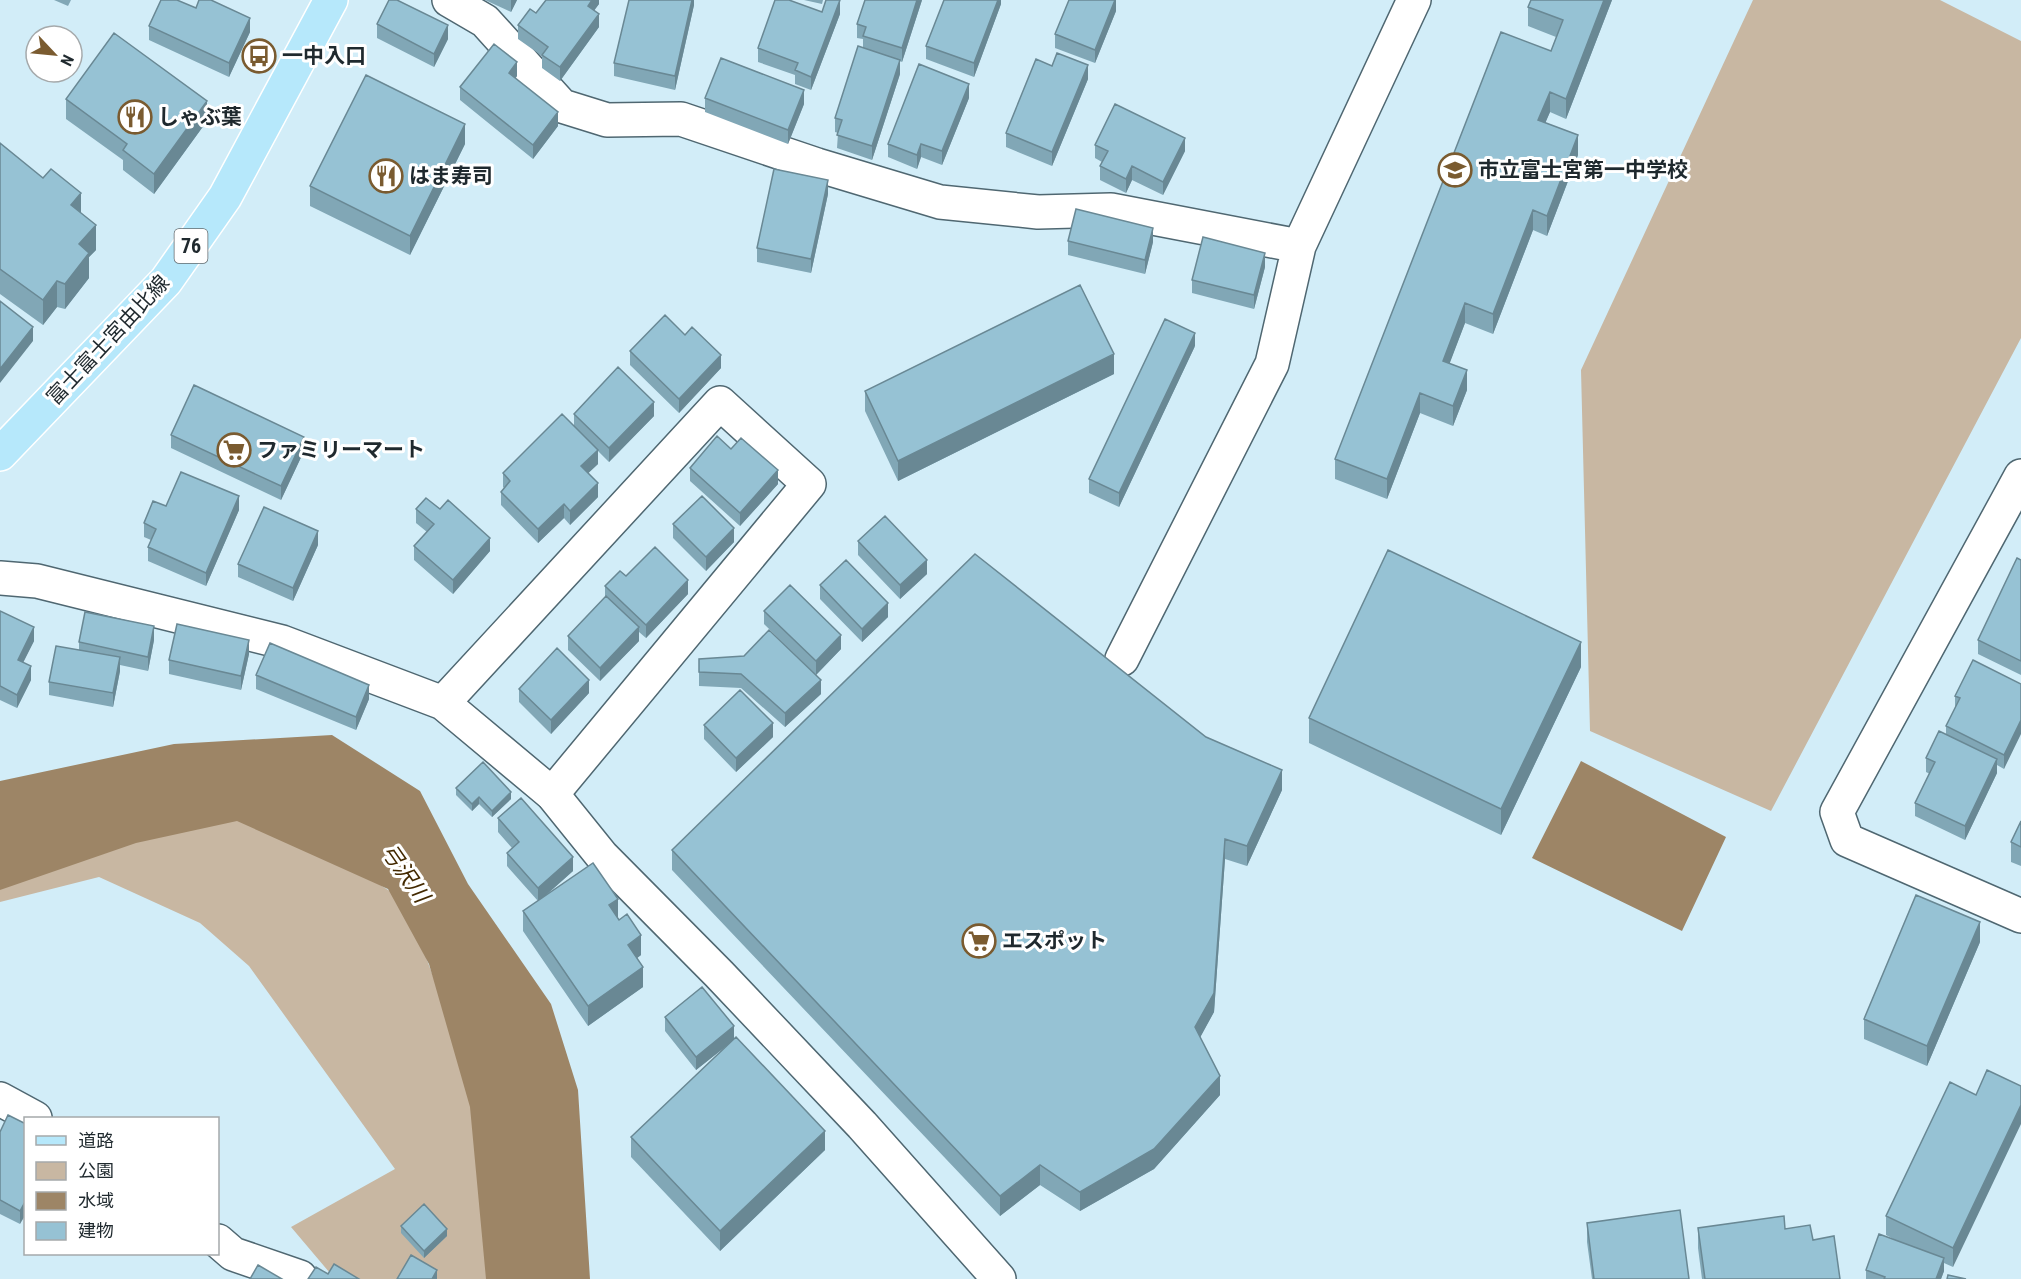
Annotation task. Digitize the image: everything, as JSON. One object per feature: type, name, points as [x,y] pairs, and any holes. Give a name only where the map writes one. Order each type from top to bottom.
[{"type":"main road","name":"富士富士宮由比線","points":[[0,454],[166,281],[225,197],[331,0]]},
{"type":"street","points":[[449,0],[485,21],[562,106],[607,120],[681,119],[818,165],[940,202],[1038,212],[1111,210],[1299,246]]},
{"type":"street","points":[[1122,659],[1272,364],[1299,246],[1414,0]]},
{"type":"street","points":[[443,702],[720,403],[808,484],[552,794]]},
{"type":"street","points":[[2016,497],[1837,812],[1847,840],[2021,916]]},
{"type":"street","points":[[0,578],[37,581],[282,642],[443,702],[552,794],[602,856],[719,974],[862,1125],[999,1279]]},
{"type":"street","points":[[0,1099],[32,1117]]},
{"type":"street","points":[[219,1241],[233,1254],[300,1277]]},
{"type":"green space","points":[[1753,0],[1940,0],[2021,41],[2021,338],[1771,811],[1590,731],[1581,370]]},
{"type":"green space","points":[[174,821],[282,821],[405,901],[546,1279],[335,1279],[291,1227],[395,1169],[249,966],[200,923],[99,877],[0,902],[0,863]]},
{"type":"water","name":"弓沢川","points":[[332,735],[420,791],[468,884],[551,1004],[578,1090],[590,1279],[486,1279],[470,1107],[429,964],[388,889],[237,821],[136,843],[0,890],[0,781],[174,744]]},
{"type":"water","points":[[1581,761],[1726,837],[1682,931],[1532,858]]},
{"type":"building","points":[[161,0],[177,0],[196,8],[199,0],[211,0],[250,18],[229,63],[149,26]]},
{"type":"building","points":[[389,0],[397,0],[448,25],[434,54],[377,24]]},
{"type":"building","points":[[546,0],[592,0],[588,6],[599,14],[560,67],[542,55],[548,47],[518,25],[530,9],[536,13]]},
{"type":"building","points":[[629,0],[692,0],[675,76],[614,63]]},
{"type":"building","points":[[775,0],[789,0],[822,12],[826,0],[840,0],[811,77],[795,70],[798,63],[758,48]]},
{"type":"building","points":[[865,0],[917,0],[902,48],[863,36],[866,27],[857,24]]},
{"type":"building","points":[[944,0],[998,0],[974,63],[926,46]]},
{"type":"building","points":[[1069,0],[1115,0],[1095,50],[1055,34]]},
{"type":"building","points":[[1531,0],[1604,0],[1566,99],[1550,92],[1538,120],[1578,135],[1547,216],[1533,210],[1493,314],[1465,303],[1443,361],[1467,370],[1453,406],[1420,393],[1387,479],[1335,459],[1501,32],[1551,51],[1563,20],[1528,7]]},
{"type":"building","points":[[114,33],[207,101],[154,174],[123,150],[127,144],[66,99],[77,84],[84,84],[84,74]]},
{"type":"building","points":[[494,44],[517,62],[509,73],[558,112],[533,145],[460,87]]},
{"type":"building","points":[[858,46],[900,60],[872,146],[837,135],[842,120],[835,118]]},
{"type":"building","points":[[1057,53],[1088,65],[1052,152],[1006,133],[1036,59],[1052,66]]},
{"type":"building","points":[[721,58],[804,90],[788,130],[705,98]]},
{"type":"building","points":[[919,64],[969,84],[942,151],[921,144],[917,155],[888,144]]},
{"type":"building","points":[[366,75],[465,124],[410,236],[310,186]]},
{"type":"building","points":[[1115,104],[1185,138],[1163,182],[1132,166],[1126,179],[1100,166],[1108,151],[1095,145]]},
{"type":"building","points":[[0,143],[43,178],[51,169],[81,193],[71,205],[96,225],[79,244],[89,253],[65,284],[57,281],[43,300],[0,269]]},
{"type":"building","points":[[774,169],[828,180],[811,259],[757,248]]},
{"type":"building","points":[[1076,209],[1153,228],[1145,260],[1068,241]]},
{"type":"building","points":[[1203,237],[1265,253],[1254,295],[1192,280]]},
{"type":"building","points":[[1080,285],[1114,354],[898,461],[865,391]]},
{"type":"building","points":[[0,301],[33,327],[0,369]]},
{"type":"building","points":[[665,315],[685,335],[692,327],[721,355],[679,399],[630,351]]},
{"type":"building","points":[[1165,319],[1195,333],[1119,493],[1089,479]]},
{"type":"building","points":[[618,367],[654,402],[609,448],[574,414]]},
{"type":"building","points":[[194,385],[304,437],[281,486],[171,435]]},
{"type":"building","points":[[562,414],[598,450],[581,466],[598,483],[570,511],[564,504],[538,529],[501,492],[510,481],[503,473]]},
{"type":"building","points":[[717,436],[731,449],[741,438],[778,470],[740,513],[690,468]]},
{"type":"building","points":[[181,472],[239,496],[206,573],[148,547],[156,529],[144,523],[153,501],[166,506]]},
{"type":"building","points":[[702,496],[734,528],[706,557],[673,524]]},
{"type":"building","points":[[426,498],[440,509],[448,500],[490,538],[453,580],[414,546],[434,524],[416,509]]},
{"type":"building","points":[[264,507],[318,531],[293,588],[238,564]]},
{"type":"building","points":[[885,516],[927,560],[900,585],[858,541]]},
{"type":"building","points":[[655,547],[688,580],[646,625],[605,586],[620,571],[626,576]]},
{"type":"building","points":[[1388,550],[1581,642],[1501,809],[1309,718]]},
{"type":"building","name":"エスポット","points":[[975,554],[1206,737],[1282,770],[1247,846],[1225,839],[1214,993],[1195,1027],[1220,1076],[1154,1149],[1080,1192],[1040,1165],[1000,1196],[672,850]]},
{"type":"building","points":[[2017,558],[2021,560],[2021,661],[1978,640]]},
{"type":"building","points":[[846,560],[888,603],[862,629],[820,585]]},
{"type":"building","points":[[790,585],[841,635],[816,661],[764,611]]},
{"type":"building","points":[[606,596],[639,627],[600,668],[568,636]]},
{"type":"building","points":[[0,611],[34,627],[18,660],[31,666],[17,695],[0,686]]},
{"type":"building","points":[[85,612],[154,626],[148,657],[79,642]]},
{"type":"building","points":[[177,624],[249,640],[241,676],[169,660]]},
{"type":"building","points":[[769,630],[821,680],[785,713],[741,674],[699,672],[699,659],[744,656]]},
{"type":"building","points":[[270,643],[369,685],[356,717],[256,675]]},
{"type":"building","points":[[56,646],[120,657],[113,693],[49,682]]},
{"type":"building","points":[[557,648],[589,680],[551,720],[519,689]]},
{"type":"building","points":[[1973,660],[2021,684],[2021,720],[2004,755],[1946,726],[1960,698],[1955,696]]},
{"type":"building","points":[[740,690],[773,723],[736,758],[704,725]]},
{"type":"building","points":[[1939,731],[1997,759],[1965,826],[1915,803],[1935,762],[1926,758]]},
{"type":"building","points":[[483,762],[511,792],[492,811],[479,797],[472,804],[456,788]]},
{"type":"building","points":[[521,798],[573,857],[538,888],[507,853],[519,842],[498,818]]},
{"type":"building","points":[[2021,821],[2021,847],[2011,842]]},
{"type":"building","points":[[593,863],[618,899],[609,905],[619,920],[627,914],[641,935],[628,945],[643,967],[588,1006],[523,911]]},
{"type":"building","points":[[1916,895],[1980,922],[1927,1046],[1864,1019]]},
{"type":"building","points":[[702,987],[734,1026],[696,1057],[665,1017]]},
{"type":"building","points":[[736,1037],[825,1131],[720,1231],[631,1137]]},
{"type":"building","points":[[1987,1070],[2021,1086],[2021,1105],[1953,1248],[1886,1216],[1950,1082],[1976,1095]]},
{"type":"building","points":[[8,1115],[24,1123],[24,1204],[20,1211],[0,1200],[0,1132]]},
{"type":"building","points":[[424,1204],[447,1229],[424,1251],[401,1226]]},
{"type":"building","points":[[1680,1210],[1689,1279],[1594,1279],[1587,1223]]},
{"type":"building","points":[[1784,1216],[1785,1229],[1810,1225],[1813,1240],[1834,1236],[1840,1279],[1705,1279],[1698,1228]]},
{"type":"building","points":[[1879,1234],[1944,1258],[1936,1279],[1884,1279],[1885,1277],[1866,1270]]},
{"type":"building","points":[[411,1255],[437,1270],[432,1279],[397,1279]]},
{"type":"building","points":[[334,1264],[359,1279],[308,1279],[316,1267],[328,1274]]},
{"type":"building","points":[[258,1265],[282,1279],[250,1279]]},
{"type":"building","points":[[1948,1275],[1966,1279],[1947,1279]]},
{"type":"place","name":"一中入口","points":[[259,56]]},
{"type":"place","name":"しゃぶ葉","points":[[135,117]]},
{"type":"place","name":"市立富士宮第一中学校","points":[[1455,170]]},
{"type":"place","name":"はま寿司","points":[[386,176]]},
{"type":"place","name":"ファミリーマート","points":[[234,450]]},
{"type":"place","name":"エスポット","points":[[979,941]]}]
